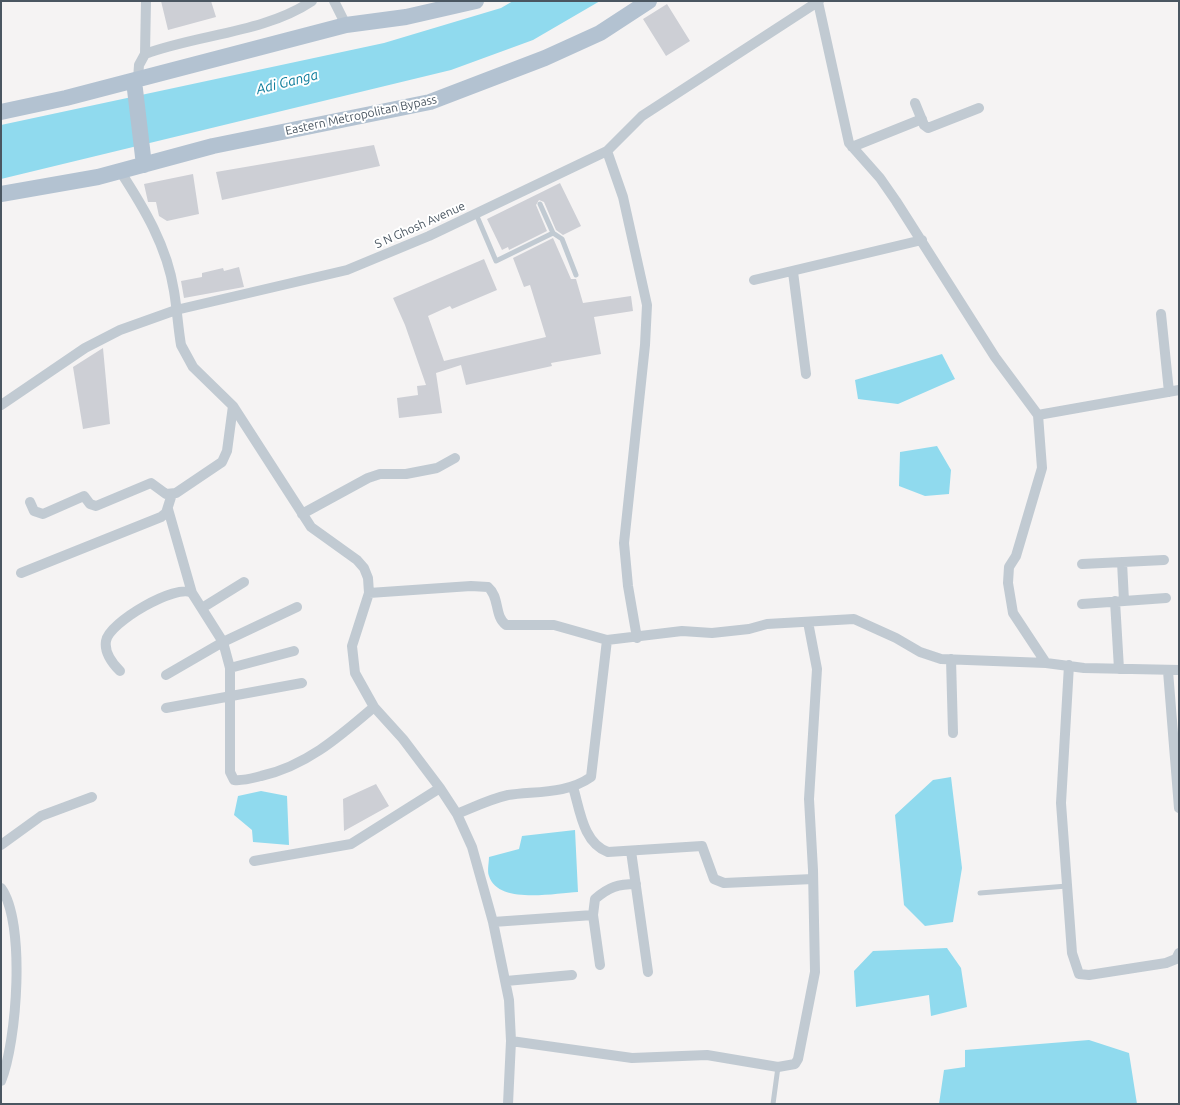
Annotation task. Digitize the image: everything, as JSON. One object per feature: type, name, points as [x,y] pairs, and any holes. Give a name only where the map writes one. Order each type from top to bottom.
[{"type":"main road","points":[[1,112],[136,80],[346,25],[406,17],[476,1]]},
{"type":"main road","name":"Eastern Metropolitan Bypass","points":[[1,194],[58,185],[144,165],[213,146],[430,102],[545,58],[600,33],[650,1]]},
{"type":"main road","points":[[136,80],[144,165]]},
{"type":"street","points":[[136,80],[139,65],[145,54],[146,1]]},
{"type":"street","points":[[145,54],[242,29],[298,10],[312,1]]},
{"type":"street","points":[[334,1],[346,25]]},
{"type":"street","points":[[818,2],[827,34],[840,110],[848,143],[880,178],[922,240],[995,357],[1038,415],[1042,468],[1016,556],[1009,567],[1008,583],[1013,613],[1046,663]]},
{"type":"street","name":"S N Ghosh Avenue","points":[[1,405],[101,339],[176,310],[348,270],[392,253],[607,151],[642,116],[818,2]]},
{"type":"street","points":[[915,103],[926,128],[979,108]]},
{"type":"street","points":[[852,147],[922,119]]},
{"type":"street","points":[[607,151],[623,198],[647,305],[645,345],[624,543],[628,586],[637,638]]},
{"type":"street","points":[[120,171],[141,205],[159,240],[171,277],[184,353],[199,374],[233,406],[302,514],[317,532],[357,560],[364,568],[368,578],[369,593],[354,638],[352,656],[355,673],[374,708],[403,738],[440,788],[457,814],[472,847],[493,922],[506,981],[511,1041],[508,1104]]},
{"type":"street","points":[[754,280],[922,240]]},
{"type":"street","points":[[793,272],[806,374]]},
{"type":"street","points":[[1038,415],[1174,391],[1161,314]]},
{"type":"street","points":[[30,502],[34,511],[43,514],[84,496],[90,504],[96,506],[151,483],[166,494],[172,494],[218,466],[224,458],[233,406]]},
{"type":"street","points":[[302,514],[368,478],[380,474],[406,474],[437,468],[455,458]]},
{"type":"street","points":[[20,573],[162,517],[168,509],[172,494]]},
{"type":"street","points":[[168,509],[192,594],[223,642],[230,668],[230,774],[233,780],[237,781],[276,773],[296,765],[333,741],[374,708]]},
{"type":"street","points":[[1082,564],[1164,560]]},
{"type":"street","points":[[1119,669],[1122,562]]},
{"type":"street","points":[[202,608],[244,582]]},
{"type":"street","points":[[369,593],[471,586],[488,587],[495,596],[501,621],[506,625],[554,625],[607,640],[637,638],[682,631],[712,633],[749,629],[768,624],[854,620],[896,638],[920,652],[941,659],[1046,663],[1119,669],[1179,670]]},
{"type":"street","points":[[120,671],[112,663],[106,651],[106,640],[116,624],[139,610],[173,594],[182,591],[192,594]]},
{"type":"street","points":[[1082,604],[1166,598]]},
{"type":"street","points":[[166,675],[223,642],[297,607]]},
{"type":"street","points":[[511,1041],[632,1058],[707,1055],[778,1067],[789,1067],[795,1064],[798,1059],[814,972],[813,879],[809,799],[817,669],[808,622]]},
{"type":"street","points":[[457,814],[483,803],[507,796],[573,787],[580,785],[591,777],[607,640]]},
{"type":"street","points":[[230,668],[294,651]]},
{"type":"street","points":[[951,659],[953,733]]},
{"type":"street","points":[[1069,665],[1061,803],[1072,953],[1079,974],[1088,975],[1166,963],[1176,959],[1179,953]]},
{"type":"street","points":[[1168,671],[1179,806]]},
{"type":"street","points":[[166,708],[302,683]]},
{"type":"street","points":[[573,787],[587,834],[599,849],[608,852],[702,846],[714,879],[724,883],[813,879]]},
{"type":"street","points":[[254,861],[351,844],[440,788]]},
{"type":"street","points":[[1,845],[41,816],[92,797]]},
{"type":"street","points":[[631,851],[648,972]]},
{"type":"street","points":[[600,965],[593,915],[595,899],[618,884],[636,884]]},
{"type":"street","points":[[1,888],[12,910],[15,926],[14,1017],[9,1059],[1,1082]]},
{"type":"street","points":[[493,922],[593,915]]},
{"type":"street","points":[[506,981],[572,975]]},
{"type":"lane","points":[[540,204],[553,233],[562,238],[576,274]]},
{"type":"lane","points":[[476,214],[496,260],[553,233]]},
{"type":"lane","points":[[980,893],[1067,886]]},
{"type":"lane","points":[[773,1104],[778,1067]]},
{"type":"water","name":"Adi Ganga","points":[[513,1],[600,1],[533,40],[451,70],[1,179],[1,125],[384,43],[501,8]]},
{"type":"water","points":[[942,354],[955,379],[898,404],[858,399],[855,380]]},
{"type":"water","points":[[937,446],[951,470],[949,494],[925,496],[899,486],[900,452]]},
{"type":"water","points":[[951,777],[962,868],[953,922],[925,926],[904,905],[895,815],[933,780]]},
{"type":"water","points":[[261,791],[287,796],[289,845],[253,842],[252,830],[234,815],[238,796]]},
{"type":"water","points":[[575,830],[578,892],[542,895],[515,894],[503,891],[494,885],[488,874],[489,857],[519,849],[522,836]]},
{"type":"water","points":[[947,948],[961,968],[967,1007],[931,1016],[929,995],[856,1007],[854,971],[873,951]]},
{"type":"water","points":[[1089,1040],[1129,1053],[1137,1104],[939,1104],[944,1070],[965,1067],[965,1050]]},
{"type":"building","points":[[161,1],[211,1],[216,17],[168,30]]},
{"type":"building","points":[[667,4],[690,41],[666,56],[643,19]]},
{"type":"building","points":[[374,145],[380,166],[222,200],[216,172]]},
{"type":"building","points":[[193,174],[199,214],[167,221],[159,216],[156,202],[148,202],[144,184]]},
{"type":"building","points":[[560,183],[581,226],[563,235],[556,230],[544,202],[539,200],[536,205],[547,231],[509,250],[508,247],[502,250],[487,219]]},
{"type":"building","points":[[553,238],[571,279],[576,279],[583,303],[631,296],[633,311],[594,317],[601,354],[551,363],[552,366],[466,385],[461,365],[436,373],[442,413],[399,418],[397,398],[418,395],[417,386],[426,385],[405,325],[393,298],[484,259],[497,290],[452,309],[450,306],[428,316],[444,361],[546,337],[530,285],[524,287],[513,258]]},
{"type":"building","points":[[239,267],[244,287],[184,298],[181,281],[202,277],[202,273],[223,268],[224,271]]},
{"type":"building","points":[[103,348],[110,424],[83,429],[73,367]]},
{"type":"building","points":[[376,784],[389,806],[344,831],[343,799]]}]
